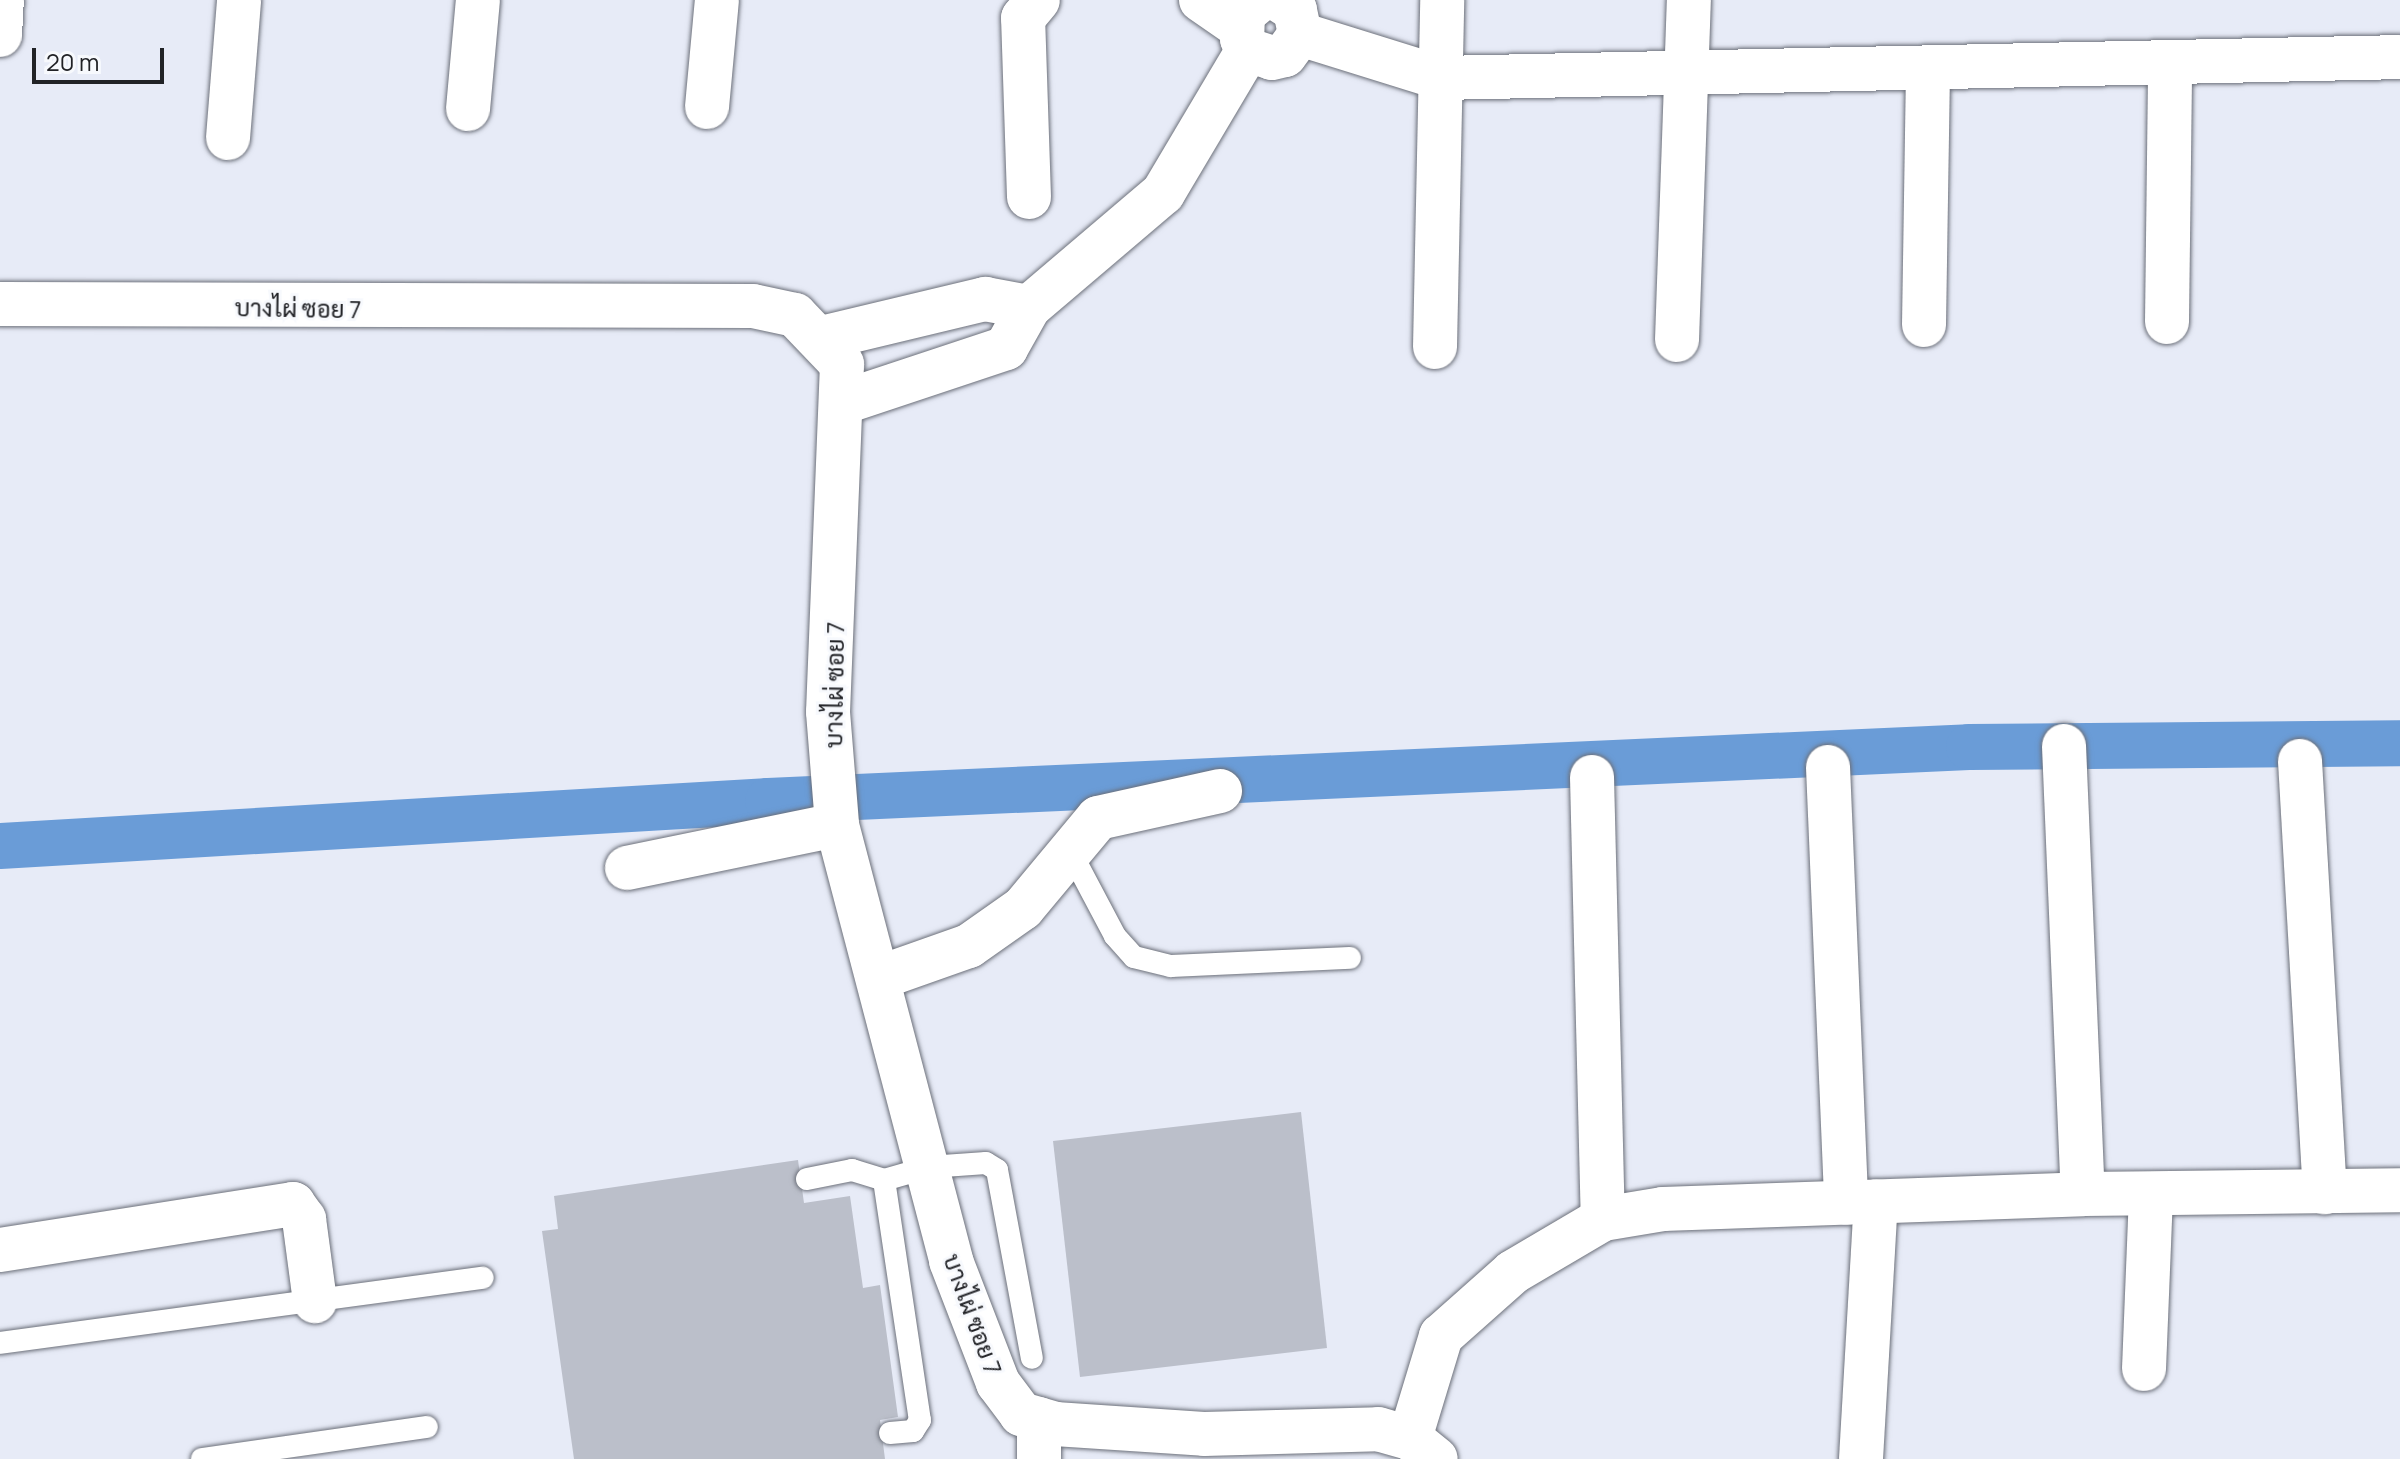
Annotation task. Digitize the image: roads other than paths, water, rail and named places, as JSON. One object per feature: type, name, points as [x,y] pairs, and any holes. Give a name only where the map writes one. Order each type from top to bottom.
[{"type":"street","points":[[0,35],[2,0]]},
{"type":"street","points":[[228,138],[239,0]]},
{"type":"street","points":[[468,109],[478,0]]},
{"type":"street","points":[[707,107],[717,0]]},
{"type":"street","points":[[1029,197],[1023,18],[1038,0]]},
{"type":"street","points":[[1201,0],[1249,26],[1285,55],[1289,17],[1441,78],[1928,70],[2400,57]]},
{"type":"street","points":[[1435,347],[1442,0]]},
{"type":"street","points":[[1677,340],[1689,75],[1689,0]]},
{"type":"street","points":[[841,403],[1006,348],[1029,307],[1163,193],[1249,26]]},
{"type":"street","points":[[2167,322],[2170,64]]},
{"type":"street","points":[[1924,325],[1928,70]]},
{"type":"street","points":[[822,338],[985,299],[1029,307]]},
{"type":"street","name":"บางไผ่ ซอย 7","points":[[0,304],[753,306],[795,315],[822,338],[842,364],[828,712],[835,804],[951,1261],[998,1383],[1039,1439],[1378,1429],[1423,1448]]},
{"type":"street","points":[[2064,746],[2083,1194]]},
{"type":"street","points":[[2300,761],[2325,1192]]},
{"type":"street","points":[[1828,767],[1861,1202],[1861,1459]]},
{"type":"street","points":[[1592,777],[1603,1219]]},
{"type":"street","points":[[881,977],[969,946],[1023,908],[1069,849],[1098,818],[1220,791]]},
{"type":"street","points":[[627,868],[835,804]]},
{"type":"street","points":[[1423,1448],[1441,1336],[1513,1272],[1603,1219],[1861,1202],[2083,1194],[2400,1190]]},
{"type":"street","points":[[2144,1369],[2151,1194]]},
{"type":"street","points":[[0,1250],[293,1204],[304,1219],[315,1301]]},
{"type":"lane","points":[[1069,849],[1115,936],[1134,957],[1171,966],[1350,958]]},
{"type":"lane","points":[[807,1179],[852,1170],[884,1180],[929,1167],[986,1163],[997,1170],[1032,1358]]},
{"type":"lane","points":[[884,1180],[920,1420],[913,1431],[890,1433]]},
{"type":"lane","points":[[0,1343],[483,1278]]},
{"type":"lane","points":[[202,1459],[427,1427]]},
{"type":"waterway","points":[[0,846],[768,801],[1969,747],[2400,743]]}]
